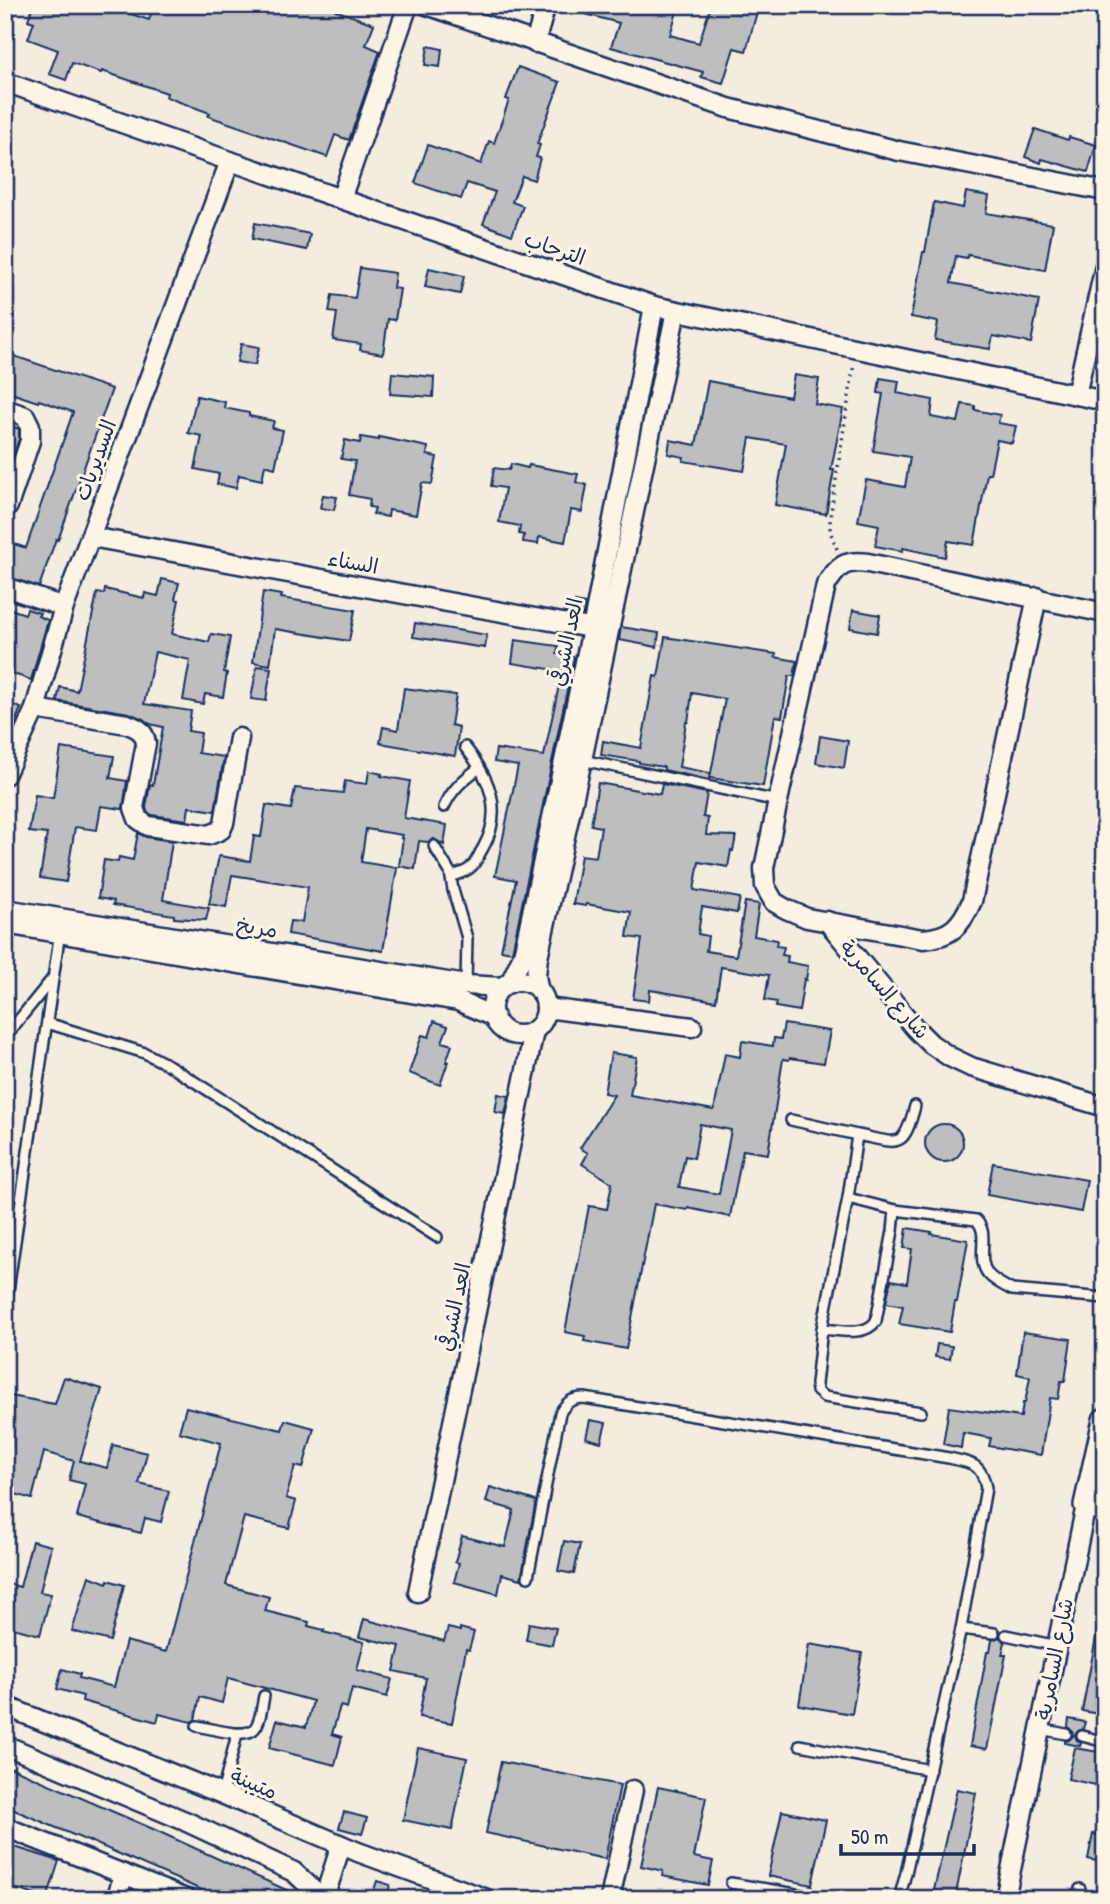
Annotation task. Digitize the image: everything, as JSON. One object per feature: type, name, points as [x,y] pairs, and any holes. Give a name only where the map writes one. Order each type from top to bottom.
[{"type":"street","points":[[341,199],[408,5]]},
{"type":"street","points":[[427,5],[740,111],[899,151],[1105,191]]},
{"type":"street","points":[[535,43],[546,5]]},
{"type":"street","name":"الترحاب","points":[[5,82],[654,306],[1105,401]]},
{"type":"street","name":"السديريات","points":[[5,775],[35,709],[64,607],[230,161]]},
{"type":"street","points":[[1076,395],[1105,266]]},
{"type":"street","name":"العد الشرقي","points":[[538,988],[538,957],[582,760],[600,630],[654,306]]},
{"type":"street","name":"العد الشرقي","points":[[506,985],[523,955],[676,311]]},
{"type":"street","points":[[5,410],[25,416],[30,426],[30,441],[5,509]]},
{"type":"street","name":"السناء","points":[[91,537],[600,630]]},
{"type":"street","points":[[1037,597],[972,901],[963,920],[938,938],[923,939],[807,918],[774,902],[765,886],[764,868],[826,586],[844,564],[855,561],[868,563],[1037,597],[1105,613]]},
{"type":"street","points":[[5,587],[64,607]]},
{"type":"street","points":[[35,709],[127,724],[141,730],[146,743],[134,808],[138,819],[148,825],[209,835],[221,830],[224,823],[239,738]]},
{"type":"street","name":"مريخ","points":[[5,909],[61,926],[458,1001],[494,1017]]},
{"type":"street","name":"شارع السامرية","points":[[827,921],[915,1028],[931,1044],[950,1057],[992,1074],[1105,1107]]},
{"type":"street","name":"مريخ","points":[[5,924],[61,926],[466,985],[506,985]]},
{"type":"street","points":[[522,981],[538,988],[546,1007],[543,1021],[534,1031],[514,1034],[502,1028],[494,1017],[493,1004],[498,992],[506,985],[522,981]]},
{"type":"street","points":[[546,1007],[692,1027]]},
{"type":"street","name":"العد الشرقي","points":[[418,1592],[534,1031]]},
{"type":"street","name":"شارع السامرية","points":[[1005,1899],[1057,1646],[1095,1507],[1105,1420]]},
{"type":"street","name":"متيبنة","points":[[5,1706],[341,1844],[486,1899]]},
{"type":"street","points":[[5,1745],[185,1821],[294,1872],[323,1899],[341,1844]]},
{"type":"street","points":[[610,1899],[634,1790]]},
{"type":"street","points":[[5,1827],[186,1899]]},
{"type":"street","points":[[116,1899],[124,1874]]},
{"type":"lane","points":[[451,877],[471,868],[489,838],[495,814],[491,792],[476,761],[465,747]]},
{"type":"lane","points":[[582,760],[778,801]]},
{"type":"lane","points":[[443,807],[450,793],[479,768]]},
{"type":"lane","points":[[434,846],[450,872],[467,937],[466,985]]},
{"type":"lane","points":[[5,1311],[61,926]]},
{"type":"lane","points":[[5,1037],[53,977]]},
{"type":"lane","points":[[47,1023],[135,1049],[170,1066],[437,1237]]},
{"type":"lane","points":[[791,1120],[894,1142],[902,1139],[908,1129],[915,1105]]},
{"type":"lane","points":[[857,1135],[848,1198],[822,1329],[817,1391],[824,1397],[921,1412]]},
{"type":"lane","points":[[848,1198],[895,1210],[976,1220],[984,1232],[981,1254],[987,1273],[1012,1290],[1105,1298]]},
{"type":"lane","points":[[822,1329],[865,1331],[876,1321],[895,1210]]},
{"type":"lane","points":[[528,1577],[560,1413],[566,1403],[575,1398],[973,1463],[984,1477],[986,1488],[961,1629],[899,1899]]},
{"type":"lane","points":[[961,1629],[994,1633]]},
{"type":"lane","points":[[1006,1635],[1057,1646]]},
{"type":"lane","points":[[197,1726],[237,1734],[249,1732],[257,1723],[264,1696]]},
{"type":"lane","points":[[1040,1729],[1066,1734]]},
{"type":"lane","points":[[222,1794],[237,1734]]},
{"type":"lane","points":[[1082,1736],[1105,1742]]},
{"type":"lane","points":[[800,1745],[930,1770]]},
{"type":"lane","points":[[731,1883],[825,1899]]},
{"type":"path","points":[[844,564],[830,531],[830,518],[856,349]]},
{"type":"building","points":[[33,5],[104,5],[149,20],[154,5],[337,5],[335,10],[374,24],[366,45],[380,51],[349,140],[335,135],[327,157],[208,116],[210,113],[166,97],[167,93],[102,71],[101,73],[72,63],[66,80],[49,74],[58,50],[28,39],[34,22],[28,20]]},
{"type":"building","points":[[571,5],[679,5],[670,35],[699,43],[711,5],[759,5],[746,51],[734,48],[723,83],[701,77],[703,72],[611,47],[619,23],[570,10]]},
{"type":"building","points":[[428,46],[442,49],[440,67],[425,65]]},
{"type":"building","points":[[518,67],[560,82],[537,144],[540,145],[536,157],[540,158],[534,180],[522,176],[512,202],[523,206],[512,235],[483,224],[495,192],[467,183],[461,199],[415,183],[428,145],[481,164],[489,141],[494,143]]},
{"type":"building","points":[[1035,129],[1068,140],[1069,137],[1096,145],[1088,172],[1042,159],[1041,163],[1025,157]]},
{"type":"building","points":[[966,192],[989,196],[986,213],[1053,224],[1045,270],[968,255],[967,258],[956,256],[951,283],[1039,300],[1031,343],[993,336],[990,349],[935,340],[938,322],[911,317],[934,202],[963,208]]},
{"type":"building","points":[[255,223],[310,234],[307,250],[252,239]]},
{"type":"building","points":[[360,268],[395,273],[393,288],[400,289],[395,320],[388,319],[383,354],[360,350],[361,344],[333,340],[337,313],[329,312],[332,295],[355,298]]},
{"type":"building","points":[[429,268],[464,276],[460,294],[425,287]]},
{"type":"building","points":[[241,344],[259,347],[255,365],[237,362]]},
{"type":"building","points":[[5,353],[112,389],[39,587],[5,576],[5,541],[26,548],[73,412],[5,391]]},
{"type":"building","points":[[392,373],[434,377],[433,397],[390,394]]},
{"type":"building","points":[[794,375],[819,379],[815,404],[843,409],[826,514],[775,505],[786,444],[750,438],[744,471],[683,461],[684,457],[668,454],[670,440],[696,445],[708,381],[790,397]]},
{"type":"building","points":[[880,378],[899,381],[897,393],[933,400],[931,417],[958,422],[962,404],[975,406],[975,410],[1000,415],[998,423],[1016,426],[1012,443],[997,440],[990,474],[987,474],[974,545],[948,541],[945,557],[903,548],[903,551],[875,546],[879,525],[858,521],[866,480],[905,487],[910,457],[873,451],[883,394],[878,393]]},
{"type":"building","points":[[197,396],[225,402],[224,408],[274,421],[272,428],[283,430],[275,468],[265,465],[262,480],[239,475],[236,488],[217,484],[219,474],[195,469],[202,436],[188,433]]},
{"type":"building","points":[[5,423],[19,429],[19,439],[5,479]]},
{"type":"building","points":[[361,437],[379,440],[379,437],[428,447],[427,455],[437,457],[432,484],[422,483],[416,515],[389,510],[388,517],[373,514],[375,508],[369,507],[370,499],[349,495],[355,461],[341,459],[345,440],[360,443]]},
{"type":"building","points":[[511,464],[578,474],[576,482],[587,485],[582,512],[571,510],[565,542],[539,537],[538,544],[523,542],[524,535],[519,534],[520,526],[499,522],[505,488],[491,486],[494,468],[509,470]]},
{"type":"building","points":[[323,495],[337,497],[334,510],[320,508]]},
{"type":"building","points":[[162,579],[179,583],[175,599],[179,600],[172,634],[209,642],[211,634],[230,637],[223,697],[205,694],[203,704],[183,700],[190,660],[155,652],[144,704],[191,711],[188,731],[201,733],[198,753],[224,757],[215,811],[189,807],[187,820],[147,812],[150,784],[153,785],[163,727],[150,724],[129,713],[57,701],[60,687],[77,691],[97,593],[104,594],[105,589],[144,598],[145,593],[158,596]]},
{"type":"building","points":[[263,592],[282,595],[281,598],[355,610],[349,641],[275,629],[270,665],[253,662]]},
{"type":"building","points":[[575,602],[585,604],[583,615],[573,613]]},
{"type":"building","points":[[5,607],[25,614],[27,609],[40,613],[38,616],[48,620],[31,680],[5,671],[12,649],[5,646]]},
{"type":"building","points":[[853,610],[880,615],[877,633],[850,628]]},
{"type":"building","points":[[415,623],[487,635],[485,648],[413,637]]},
{"type":"building","points":[[621,627],[659,633],[657,647],[619,640]]},
{"type":"building","points":[[665,637],[776,654],[775,657],[797,661],[794,676],[789,676],[782,717],[775,716],[763,786],[710,778],[725,699],[692,693],[686,722],[679,767],[710,773],[709,780],[664,770],[664,767],[639,761],[601,755],[603,741],[641,748],[654,676],[658,677]]},
{"type":"building","points":[[515,640],[558,646],[557,654],[574,657],[512,952],[501,950],[516,880],[495,876],[518,766],[494,762],[496,749],[544,756],[562,671],[512,663]]},
{"type":"building","points":[[257,666],[271,668],[266,701],[251,699]]},
{"type":"building","points":[[404,688],[456,695],[451,725],[459,727],[455,756],[380,743],[383,727],[398,730]]},
{"type":"building","points":[[5,702],[21,708],[5,747]]},
{"type":"building","points":[[820,736],[848,741],[844,768],[816,763]]},
{"type":"building","points":[[61,748],[114,756],[110,778],[127,781],[123,809],[101,806],[97,830],[75,827],[66,882],[40,878],[47,834],[29,832],[35,795],[53,798]]},
{"type":"building","points":[[369,771],[410,781],[404,818],[447,825],[444,845],[434,839],[428,842],[419,841],[415,869],[399,866],[402,835],[366,829],[361,862],[397,868],[383,951],[288,934],[290,921],[302,922],[308,887],[232,875],[226,907],[209,904],[219,856],[250,861],[254,836],[261,837],[266,805],[291,809],[295,788],[343,793],[345,781],[367,784]]},
{"type":"building","points":[[598,783],[660,794],[662,784],[707,793],[703,817],[708,818],[706,835],[736,836],[728,867],[699,862],[694,890],[740,898],[737,913],[702,907],[698,934],[708,936],[706,951],[736,956],[745,902],[759,904],[754,936],[777,940],[776,946],[784,947],[782,955],[788,956],[787,962],[808,966],[799,1011],[776,1007],[777,1002],[765,1000],[769,975],[721,967],[716,1001],[650,990],[649,1001],[633,999],[642,939],[627,937],[631,912],[573,904],[581,855],[596,857],[601,827],[591,825]]},
{"type":"building","points":[[138,833],[172,841],[163,900],[209,908],[206,920],[174,918],[174,915],[113,905],[114,901],[98,898],[104,860],[118,862],[119,857],[133,860]]},
{"type":"building","points":[[434,1021],[448,1026],[442,1042],[452,1045],[440,1085],[409,1073],[422,1035],[429,1037]]},
{"type":"building","points":[[784,1024],[830,1031],[824,1063],[783,1059],[768,1154],[743,1150],[730,1217],[654,1204],[626,1349],[584,1341],[585,1336],[565,1332],[589,1206],[607,1209],[612,1183],[582,1164],[588,1153],[580,1148],[614,1095],[604,1093],[611,1053],[637,1057],[630,1095],[714,1110],[725,1054],[740,1057],[742,1041],[773,1046],[774,1038],[781,1039]],"holes":[[[700,1124],[731,1130],[719,1194],[679,1187],[685,1156],[694,1158]]]},
{"type":"building","points":[[498,1094],[509,1096],[505,1114],[495,1112]]},
{"type":"building","points":[[944,1124],[957,1130],[963,1143],[957,1156],[944,1162],[931,1156],[925,1143],[931,1130]]},
{"type":"building","points":[[993,1163],[1087,1180],[1081,1212],[987,1195]]},
{"type":"building","points":[[907,1228],[968,1240],[950,1332],[899,1324],[903,1306],[886,1303],[891,1280],[907,1283],[912,1249],[904,1248]]},
{"type":"building","points":[[1023,1332],[1071,1339],[1065,1381],[1061,1381],[1058,1399],[1050,1398],[1041,1455],[989,1446],[991,1438],[963,1433],[961,1448],[943,1444],[949,1407],[1021,1417],[1030,1377],[1017,1374]]},
{"type":"building","points":[[937,1344],[952,1346],[950,1359],[935,1357]]},
{"type":"building","points":[[64,1377],[102,1389],[80,1461],[107,1468],[113,1445],[147,1453],[139,1484],[169,1491],[161,1522],[145,1518],[141,1533],[77,1517],[85,1484],[69,1480],[74,1461],[44,1452],[32,1499],[5,1491],[5,1395],[55,1404]]},
{"type":"building","points":[[186,1407],[282,1430],[285,1420],[314,1428],[303,1468],[295,1466],[286,1498],[296,1501],[289,1528],[244,1517],[226,1585],[269,1597],[265,1611],[309,1622],[308,1626],[324,1630],[323,1632],[364,1642],[357,1670],[392,1679],[387,1697],[352,1688],[347,1708],[340,1706],[332,1734],[342,1737],[335,1765],[269,1748],[277,1720],[306,1727],[313,1701],[228,1678],[222,1703],[200,1697],[195,1720],[191,1722],[159,1714],[157,1722],[82,1701],[83,1696],[57,1689],[62,1669],[80,1674],[79,1678],[114,1687],[126,1641],[166,1652],[221,1443],[179,1432]]},
{"type":"building","points":[[590,1420],[606,1423],[601,1442],[586,1438]]},
{"type":"building","points":[[490,1487],[536,1501],[521,1579],[502,1574],[498,1594],[454,1582],[459,1563],[455,1562],[462,1536],[505,1547],[514,1510],[486,1502]]},
{"type":"building","points":[[32,1541],[51,1546],[40,1592],[51,1594],[40,1635],[5,1626],[5,1583],[20,1587]]},
{"type":"building","points":[[564,1541],[580,1544],[574,1574],[558,1571]]},
{"type":"building","points":[[89,1576],[107,1583],[108,1580],[124,1585],[110,1641],[72,1631]]},
{"type":"building","points":[[364,1619],[444,1641],[448,1628],[474,1632],[469,1650],[466,1649],[452,1723],[419,1717],[426,1678],[394,1671],[400,1646],[359,1637]]},
{"type":"building","points":[[529,1623],[556,1628],[552,1645],[526,1640]]},
{"type":"building","points":[[1098,1627],[1105,1628],[1105,1682],[1099,1714],[1082,1711]]},
{"type":"building","points":[[999,1637],[1005,1642],[1002,1655],[1006,1655],[987,1749],[970,1746],[987,1652],[990,1652],[992,1640]]},
{"type":"building","points":[[809,1644],[862,1653],[852,1714],[799,1705]]},
{"type":"building","points":[[1069,1719],[1085,1722],[1083,1729],[1075,1735],[1081,1743],[1080,1746],[1065,1743],[1073,1736],[1068,1727]]},
{"type":"building","points":[[418,1748],[467,1758],[452,1830],[403,1820]]},
{"type":"building","points":[[1075,1748],[1105,1753],[1105,1787],[1068,1779]]},
{"type":"building","points":[[501,1762],[620,1785],[605,1859],[486,1833]]},
{"type":"building","points":[[5,1765],[306,1899],[222,1899],[5,1806]]},
{"type":"building","points":[[658,1787],[706,1797],[694,1857],[713,1861],[708,1885],[662,1876],[663,1871],[641,1866]]},
{"type":"building","points":[[957,1789],[976,1793],[955,1899],[932,1899]]},
{"type":"building","points":[[782,1811],[826,1820],[812,1885],[768,1876]]},
{"type":"building","points":[[344,1812],[367,1818],[362,1834],[339,1828]]},
{"type":"building","points":[[1093,1834],[1105,1837],[1105,1863],[1088,1859]]},
{"type":"building","points":[[5,1844],[59,1861],[47,1899],[5,1885]]},
{"type":"building","points":[[377,1881],[390,1885],[386,1899],[371,1899]]}]
